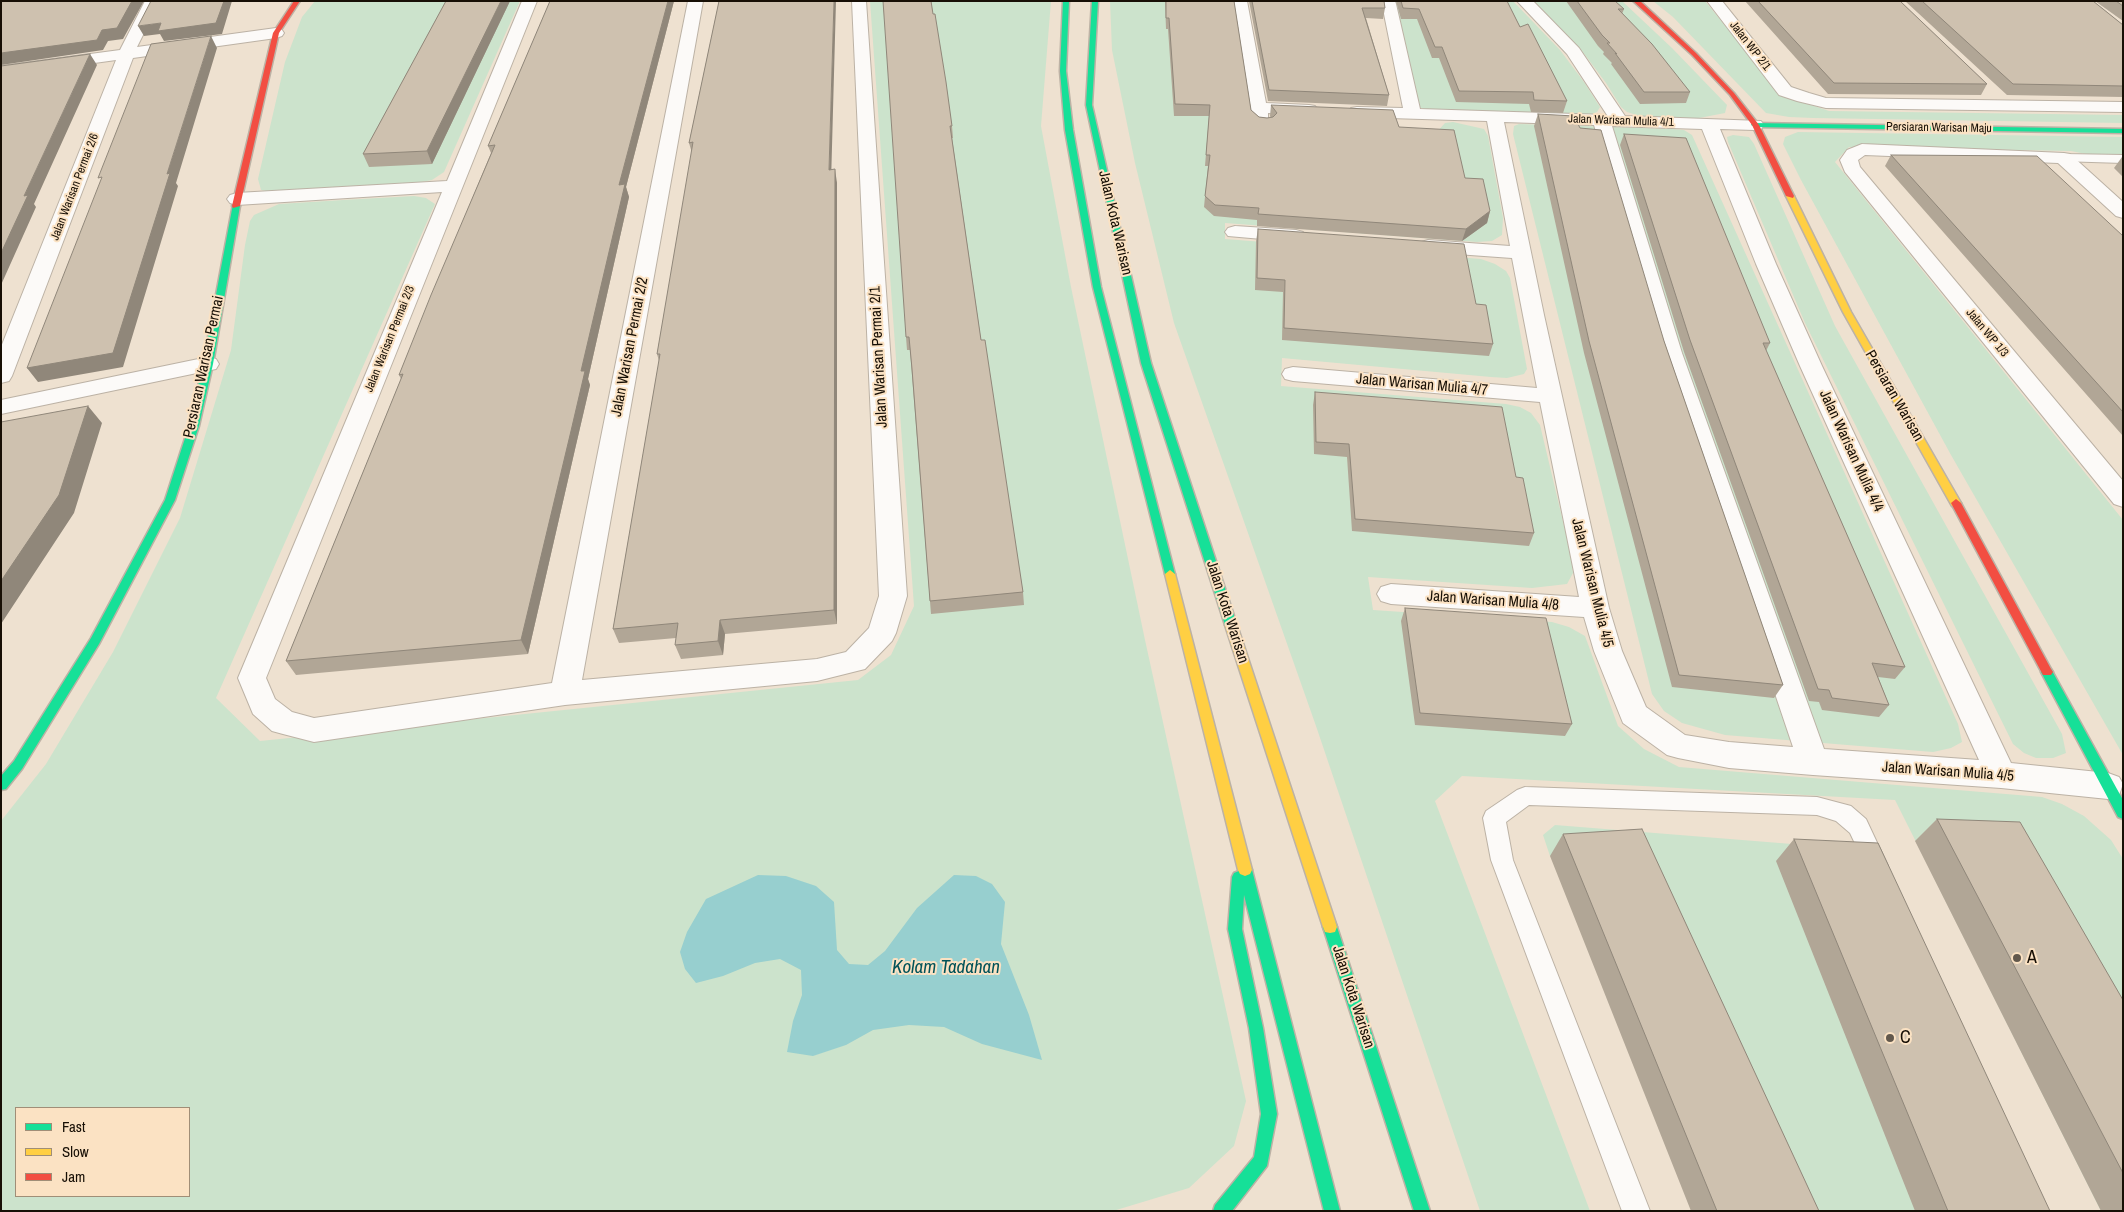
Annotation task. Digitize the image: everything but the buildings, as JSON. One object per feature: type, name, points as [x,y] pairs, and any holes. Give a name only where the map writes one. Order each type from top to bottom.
[{"type":"street","name":"Jalan Warisan Permai 2/6","points":[[1,376],[126,54],[153,1]]},
{"type":"street","name":"Persiaran Warisan Permai","points":[[1,786],[18,765],[95,641],[170,500],[194,426],[208,364],[236,199],[276,33],[297,1]]},
{"type":"street","name":"Jalan Warisan Permai 2/3","points":[[252,678],[530,1]]},
{"type":"street","name":"Jalan Warisan Permai 2/2","points":[[565,693],[696,1]]},
{"type":"street","name":"Jalan Warisan Permai 2/1","points":[[252,678],[263,706],[283,722],[314,730],[565,693],[817,670],[855,661],[882,633],[893,596],[859,1]]},
{"type":"street","name":"Jalan Kota Warisan","points":[[1066,1],[1063,71],[1069,130],[1097,287],[1332,1211]]},
{"type":"street","name":"Jalan Kota Warisan","points":[[1095,1],[1089,105],[1146,363],[1422,1211]]},
{"type":"street","points":[[1240,1],[1260,120],[1265,123],[1314,126]]},
{"type":"street","points":[[1524,1],[1573,51],[1606,98],[1610,121],[1671,353],[1813,762]]},
{"type":"street","name":"Persiaran Warisan","points":[[1636,1],[1732,94],[1755,124],[1847,312],[1953,498],[2123,814]]},
{"type":"street","name":"Jalan WP 2/1","points":[[1714,1],[1785,91],[1826,103],[2004,105]]},
{"type":"street","points":[[1350,127],[1417,128],[1426,120],[1420,115],[1389,4]]},
{"type":"street","points":[[1,71],[276,33]]},
{"type":"street","points":[[1990,92],[2004,105],[2123,107]]},
{"type":"street","name":"Jalan Warisan Mulia 4/1","points":[[1259,108],[1495,118],[1755,124]]},
{"type":"street","name":"Jalan Warisan Mulia 4/5","points":[[1495,118],[1595,608],[1608,651],[1634,715],[1678,746],[1729,755],[2001,775],[2108,786]]},
{"type":"street","name":"Jalan Warisan Mulia 4/4","points":[[1709,124],[1766,264],[2001,775]]},
{"type":"street","name":"Persiaran Warisan Maju","points":[[1755,124],[2123,130]]},
{"type":"street","name":"Jalan WP 1/3","points":[[2064,158],[2036,154],[1862,150],[1853,154],[1849,160],[1851,168],[2123,498]]},
{"type":"street","points":[[2064,158],[2123,212]]},
{"type":"street","points":[[236,199],[453,186]]},
{"type":"street","points":[[1235,232],[1314,238]]},
{"type":"street","points":[[1413,245],[1522,253]]},
{"type":"street","points":[[1,407],[208,364]]},
{"type":"street","name":"Jalan Warisan Mulia 4/7","points":[[1293,374],[1551,396]]},
{"type":"street","name":"Jalan Warisan Mulia 4/8","points":[[1391,594],[1595,608]]},
{"type":"street","points":[[1221,1211],[1261,1160],[1269,1114],[1256,1028],[1235,929],[1240,853]]},
{"type":"lane","points":[[2064,158],[2123,159]]},
{"type":"lane","points":[[1636,1211],[1502,860],[1494,818],[1525,796],[1816,806],[1843,813],[1858,826],[1888,889]]},
{"type":"green space","points":[[315,1],[520,1],[444,172],[432,180],[411,184],[272,192],[261,190],[258,179],[285,62],[302,17]]},
{"type":"green space","points":[[870,1],[1051,1],[1041,126],[1071,287],[1145,640],[1246,1101],[1234,1146],[1189,1188],[1113,1211],[1,1211],[1,821],[46,764],[113,652],[180,518],[231,350],[245,245],[250,221],[254,215],[279,204],[343,200],[414,196],[426,198],[435,204],[216,698],[260,741],[858,680],[891,655],[914,606]]},
{"type":"green space","points":[[1110,1],[1232,1],[1249,120],[1435,134],[1445,123],[1453,122],[1484,129],[1488,136],[1503,218],[1502,235],[1492,241],[1477,242],[1225,223],[1225,239],[1481,259],[1495,264],[1506,271],[1510,278],[1527,369],[1524,374],[1507,378],[1491,377],[1282,358],[1281,386],[1506,404],[1520,407],[1531,413],[1540,425],[1571,555],[1573,573],[1567,584],[1532,588],[1368,577],[1373,610],[1552,622],[1569,627],[1585,636],[1618,726],[1644,749],[1679,767],[2042,797],[2062,804],[2084,816],[2111,840],[2123,859],[2123,1211],[2101,1211],[1895,800],[1462,776],[1435,801],[1590,1211],[1480,1211],[1316,726],[1174,323],[1135,163],[1112,50]]},
{"type":"green space","points":[[1387,1],[1513,1],[1560,50],[1600,107],[1597,112],[1589,115],[1429,111],[1419,107]]},
{"type":"green space","points":[[1534,1],[1622,1],[1672,48],[1727,105],[1725,113],[1694,119],[1646,118],[1627,112],[1621,107],[1582,51]]},
{"type":"green space","points":[[1653,1],[1705,1],[1782,95],[1829,111],[2123,115],[2123,123],[1813,118],[1789,117],[1766,113],[1673,17]]},
{"type":"green space","points":[[1519,124],[1672,129],[1684,130],[1692,135],[1958,724],[1962,742],[1951,748],[1933,752],[1725,735],[1682,723],[1664,711],[1652,694],[1513,134],[1514,126]]},
{"type":"green space","points":[[1798,132],[2123,137],[2123,156],[2091,155],[2071,151],[1849,147],[1835,162],[2123,520],[2123,755],[1951,455],[1801,180],[1783,144],[1785,137]]},
{"type":"green space","points":[[1733,135],[1749,137],[1754,144],[1835,326],[2062,734],[2066,753],[2053,758],[2036,758],[2024,753],[2013,744],[1805,323],[1728,142],[1727,137]]},
{"type":"green space","points":[[1555,825],[1842,848],[1915,1211],[1788,1211],[1627,850],[1550,856],[1543,835]]},
{"type":"water","name":"Kolam Tadahan","points":[[758,875],[786,876],[816,886],[834,902],[837,950],[849,964],[868,965],[885,951],[917,908],[954,875],[976,876],[992,884],[1005,902],[1001,944],[1029,1015],[1042,1060],[982,1044],[944,1027],[909,1025],[873,1030],[846,1045],[813,1056],[787,1052],[793,1021],[802,995],[801,970],[780,959],[755,963],[723,976],[696,983],[685,969],[680,952],[687,932],[706,899]]},
{"type":"traffic: fast","points":[[1066,1],[1063,71],[1069,130],[1097,287],[1170,574]]},
{"type":"traffic: fast","points":[[1095,1],[1089,105],[1146,363],[1231,625]]},
{"type":"traffic: fast","points":[[1755,125],[2123,131]]},
{"type":"traffic: fast","points":[[1,785],[18,765],[95,641],[170,500],[194,426],[208,364],[236,206]]},
{"type":"traffic: fast","points":[[2047,672],[2123,813]]},
{"type":"traffic: fast","points":[[1245,870],[1332,1211]]},
{"type":"traffic: fast","points":[[1221,1211],[1261,1160],[1269,1114],[1256,1028],[1235,929],[1239,877]]},
{"type":"traffic: fast","points":[[1330,927],[1422,1211]]},
{"type":"traffic: slow","points":[[1790,196],[1847,312],[1956,503]]},
{"type":"traffic: slow","points":[[1170,574],[1245,870]]},
{"type":"traffic: slow","points":[[1231,625],[1330,927]]},
{"type":"traffic: jam","points":[[236,206],[276,33],[297,1]]},
{"type":"traffic: jam","points":[[1636,1],[1694,54],[1732,94],[1755,125],[1790,196]]},
{"type":"traffic: jam","points":[[1956,503],[2047,672]]},
{"type":"place","name":"A","points":[[2017,958]]},
{"type":"place","name":"C","points":[[1890,1038]]}]
